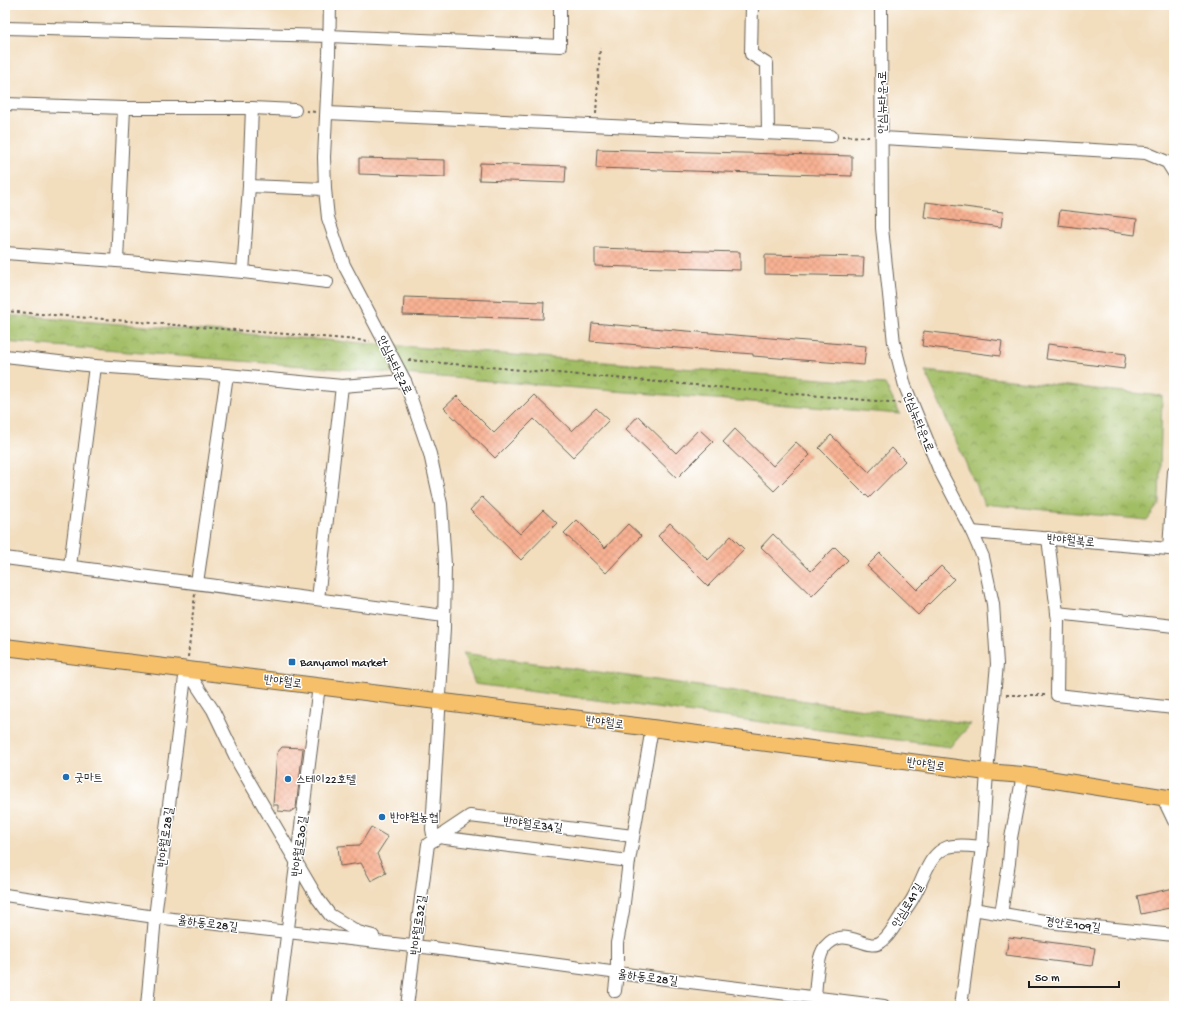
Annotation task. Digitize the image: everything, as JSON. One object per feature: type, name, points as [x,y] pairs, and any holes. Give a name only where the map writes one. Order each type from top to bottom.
[{"type":"main road","name":"반야월로","points":[[5,647],[652,728],[987,772],[1023,775],[1168,798]]},
{"type":"street","name":"안심뉴타운2로","points":[[330,5],[327,113],[324,157],[328,218],[344,265],[405,381],[430,454],[441,504],[446,564],[439,701]]},
{"type":"street","points":[[5,28],[329,36],[560,46],[560,5]]},
{"type":"street","points":[[752,5],[751,54],[767,64],[768,133]]},
{"type":"street","name":"안심뉴타운1로","points":[[881,5],[882,228],[894,343],[904,386],[939,469],[972,532],[982,557],[993,604],[997,664],[987,772]]},
{"type":"street","points":[[5,104],[124,108],[252,108],[295,110]]},
{"type":"street","points":[[117,261],[124,108]]},
{"type":"street","points":[[243,272],[249,186],[252,108]]},
{"type":"street","points":[[327,113],[831,136]]},
{"type":"street","points":[[882,138],[1146,153],[1167,162],[1174,173]]},
{"type":"street","points":[[249,186],[325,189]]},
{"type":"street","points":[[5,254],[117,261],[243,272],[327,282]]},
{"type":"street","points":[[5,356],[96,366],[227,375],[342,386],[405,381]]},
{"type":"street","points":[[70,566],[96,366]]},
{"type":"street","points":[[196,583],[227,375]]},
{"type":"street","points":[[318,599],[342,386]]},
{"type":"street","name":"반야월북로","points":[[972,532],[1172,550],[1174,471]]},
{"type":"street","points":[[1048,538],[1057,613],[1057,695],[1174,708]]},
{"type":"street","points":[[5,558],[444,616]]},
{"type":"street","points":[[1057,613],[1174,626]]},
{"type":"street","points":[[186,669],[213,710],[239,764],[297,862]]},
{"type":"street","name":"반야월로28길","points":[[147,1006],[155,917],[186,669]]},
{"type":"street","name":"반야월로30길","points":[[278,1006],[319,686]]},
{"type":"street","name":"반야월로32길","points":[[407,1006],[414,946],[433,840],[432,829],[439,701]]},
{"type":"street","points":[[615,991],[617,973],[617,943],[629,861],[652,728]]},
{"type":"street","points":[[961,1006],[982,847],[987,772]]},
{"type":"street","points":[[1001,914],[1009,863],[1011,838],[1023,775]]},
{"type":"street","name":"반야월로","points":[[1168,798],[1174,821]]},
{"type":"street","name":"반야월로34길","points":[[433,840],[470,816],[634,836]]},
{"type":"street","name":"반야월로34길","points":[[433,840],[629,861]]},
{"type":"street","name":"안심로41길","points":[[815,997],[820,961],[822,951],[825,946],[838,937],[844,937],[868,944],[879,944],[886,939],[914,896],[930,864],[941,850],[955,846],[982,847]]},
{"type":"street","name":"율하동로28길","points":[[297,862],[318,899],[330,915],[358,932],[414,946]]},
{"type":"street","name":"율하동로28길","points":[[5,895],[155,917],[440,949],[617,973],[884,1006]]},
{"type":"street","name":"경안로109길","points":[[973,909],[1056,923],[1174,934]]},
{"type":"path","points":[[596,125],[600,48]]},
{"type":"path","points":[[295,110],[327,113]]},
{"type":"path","points":[[831,136],[882,138]]},
{"type":"path","points":[[5,311],[370,341],[373,347]]},
{"type":"path","points":[[407,360],[912,404]]},
{"type":"path","points":[[186,669],[196,583]]},
{"type":"path","points":[[994,695],[1057,695]]},
{"type":"green space","points":[[5,315],[885,384],[900,414],[5,342]]},
{"type":"green space","points":[[925,371],[1162,396],[1159,504],[1147,520],[984,504]]},
{"type":"green space","points":[[463,653],[971,724],[950,747],[475,684]]},
{"type":"building","points":[[597,149],[852,156],[852,176],[596,168]]},
{"type":"building","points":[[359,158],[445,160],[445,177],[359,174]]},
{"type":"building","points":[[480,163],[566,166],[565,183],[479,180]]},
{"type":"building","points":[[926,202],[1003,212],[1001,227],[924,217]]},
{"type":"building","points":[[1060,210],[1137,219],[1135,235],[1058,225]]},
{"type":"building","points":[[595,248],[740,252],[740,270],[595,266]]},
{"type":"building","points":[[765,255],[864,257],[863,276],[765,274]]},
{"type":"building","points":[[404,297],[544,302],[543,319],[403,315]]},
{"type":"building","points":[[592,323],[866,346],[864,365],[753,356],[753,354],[590,341]]},
{"type":"building","points":[[924,331],[1002,341],[1000,356],[922,346]]},
{"type":"building","points":[[1048,344],[1126,354],[1124,369],[1046,359]]},
{"type":"building","points":[[534,395],[572,431],[596,408],[609,420],[573,457],[534,419],[495,458],[444,408],[457,396],[494,433]]},
{"type":"building","points":[[638,416],[676,453],[699,429],[713,442],[677,478],[626,429]]},
{"type":"building","points":[[735,429],[773,466],[796,442],[810,455],[774,491],[723,442]]},
{"type":"building","points":[[831,435],[869,472],[892,448],[905,461],[869,498],[819,448]]},
{"type":"building","points":[[482,497],[520,534],[543,510],[557,523],[521,560],[470,510]]},
{"type":"building","points":[[577,520],[605,548],[628,524],[641,536],[606,573],[564,533]]},
{"type":"building","points":[[670,523],[708,560],[731,536],[744,549],[708,586],[658,536]]},
{"type":"building","points":[[773,534],[811,571],[835,547],[848,560],[812,596],[761,547]]},
{"type":"building","points":[[880,553],[917,590],[941,566],[954,579],[918,615],[867,566]]},
{"type":"building","name":"스테이22호텔","points":[[282,747],[303,748],[296,808],[290,812],[278,811],[278,805],[273,805],[277,753]]},
{"type":"building","points":[[371,827],[388,837],[377,854],[386,873],[371,881],[361,863],[340,866],[338,846],[360,845]]},
{"type":"building","points":[[1174,888],[1174,907],[1141,914],[1137,896]]},
{"type":"building","points":[[1009,937],[1095,948],[1092,966],[1006,955]]},
{"type":"place","name":"Banyamol market","points":[[292,662]]},
{"type":"place","name":"굿마트","points":[[66,777]]},
{"type":"place","name":"스테이22호텔","points":[[288,779]]},
{"type":"place","name":"반야월농협","points":[[382,817]]}]
